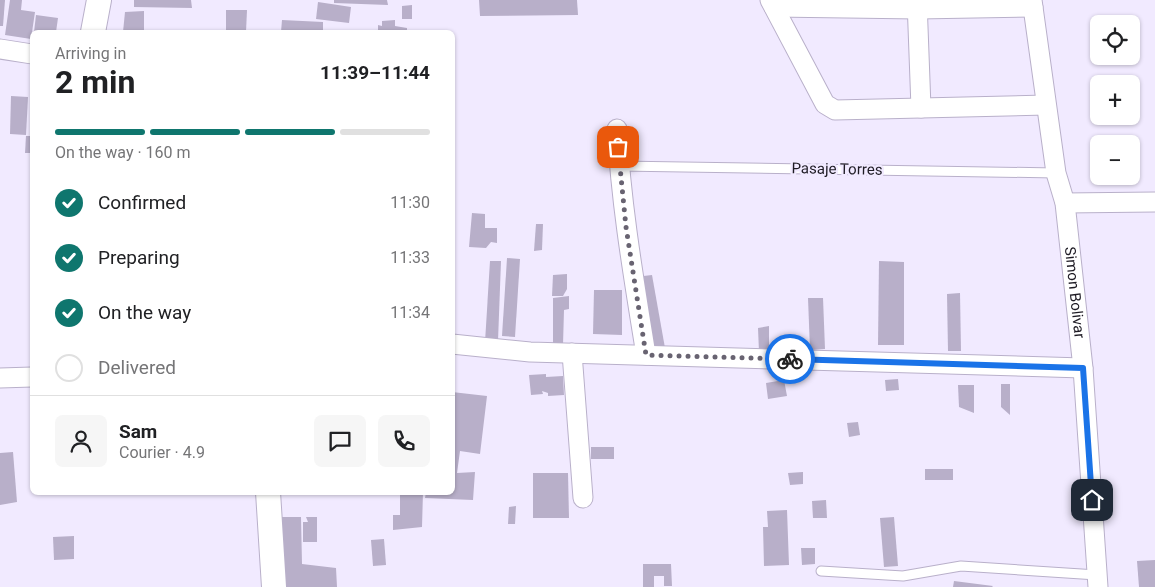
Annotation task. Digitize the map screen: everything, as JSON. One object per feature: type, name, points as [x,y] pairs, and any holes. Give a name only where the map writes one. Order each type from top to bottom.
[{"type":"street","points":[[93,30],[100,0]]},
{"type":"street","points":[[1033,3],[772,4],[826,104],[835,110],[1046,105]]},
{"type":"street","name":"Simon Bolivar","points":[[1033,3],[1056,173],[1065,203],[1083,368],[1098,581]]},
{"type":"street","points":[[918,4],[921,108]]},
{"type":"street","points":[[0,49],[30,54]]},
{"type":"street","points":[[617,129],[626,227],[646,355]]},
{"type":"street","points":[[1065,203],[1155,202]]},
{"type":"street","points":[[455,344],[530,352],[1083,368]]},
{"type":"street","points":[[572,353],[583,498]]},
{"type":"street","points":[[0,378],[30,377]]},
{"type":"street","points":[[268,495],[274,587]]},
{"type":"lane","name":"Pasaje Torres","points":[[619,166],[1056,173]]},
{"type":"lane","points":[[821,570],[902,576],[961,566],[1098,581]]},
{"type":"building","points":[[0,0],[5,0],[3,26],[0,26]]},
{"type":"building","points":[[10,0],[22,0],[21,10],[35,12],[32,30],[30,30],[30,39],[5,35]]},
{"type":"building","points":[[134,0],[191,0],[192,8],[134,7]]},
{"type":"building","points":[[334,0],[387,0],[388,5],[334,3]]},
{"type":"building","points":[[479,0],[577,0],[578,15],[480,16]]},
{"type":"building","points":[[318,2],[351,7],[349,23],[316,19]]},
{"type":"building","points":[[412,5],[412,19],[402,19],[402,6]]},
{"type":"building","points":[[226,10],[247,10],[246,30],[226,30]]},
{"type":"building","points":[[144,11],[144,30],[123,30],[125,12]]},
{"type":"building","points":[[36,15],[58,18],[56,30],[34,30]]},
{"type":"building","points":[[282,20],[323,22],[323,30],[281,30]]},
{"type":"building","points":[[395,20],[395,26],[407,28],[407,30],[378,30],[378,25],[382,26],[382,21]]},
{"type":"building","points":[[11,96],[28,97],[26,135],[10,134]]},
{"type":"building","points":[[26,136],[30,136],[30,153],[25,153]]},
{"type":"building","points":[[472,213],[485,214],[485,228],[497,228],[497,243],[491,242],[486,248],[469,247]]},
{"type":"building","points":[[536,224],[543,224],[542,250],[534,251]]},
{"type":"building","points":[[507,258],[520,259],[515,337],[502,336]]},
{"type":"building","points":[[490,261],[501,261],[498,341],[485,342]]},
{"type":"building","points":[[879,261],[904,262],[904,345],[878,345]]},
{"type":"building","points":[[567,274],[567,289],[563,296],[552,296],[553,275]]},
{"type":"building","points":[[652,275],[665,348],[650,349],[635,277]]},
{"type":"building","points":[[594,290],[622,290],[622,335],[593,334]]},
{"type":"building","points":[[960,293],[961,351],[948,351],[947,294]]},
{"type":"building","points":[[569,296],[569,309],[564,310],[563,345],[553,345],[553,298]]},
{"type":"building","points":[[808,298],[823,298],[825,349],[810,350]]},
{"type":"building","points":[[769,326],[769,351],[759,352],[758,328]]},
{"type":"building","points":[[546,374],[546,377],[563,376],[564,395],[548,396],[548,393],[542,391],[543,394],[531,395],[529,375]]},
{"type":"building","points":[[898,379],[899,390],[886,391],[885,380]]},
{"type":"building","points":[[784,380],[787,396],[768,399],[766,383]]},
{"type":"building","points":[[1001,384],[1010,384],[1010,415],[1001,407]]},
{"type":"building","points":[[958,385],[974,385],[974,413],[959,407]]},
{"type":"building","points":[[455,392],[487,396],[480,454],[460,451],[457,473],[475,472],[473,500],[425,498],[426,495],[455,495]]},
{"type":"building","points":[[858,422],[860,435],[849,437],[847,423]]},
{"type":"building","points":[[591,447],[614,447],[614,459],[591,459]]},
{"type":"building","points":[[13,452],[17,502],[0,505],[0,453]]},
{"type":"building","points":[[925,469],[953,469],[953,480],[925,480]]},
{"type":"building","points":[[803,472],[803,484],[790,485],[788,473]]},
{"type":"building","points":[[533,473],[568,473],[569,518],[533,518]]},
{"type":"building","points":[[400,495],[423,495],[422,527],[393,530],[393,515],[400,515]]},
{"type":"building","points":[[826,500],[827,518],[813,518],[812,501]]},
{"type":"building","points":[[516,506],[515,524],[508,524],[509,507]]},
{"type":"building","points":[[787,510],[789,565],[764,566],[763,527],[768,527],[767,511]]},
{"type":"building","points":[[274,517],[301,517],[302,564],[336,568],[337,587],[276,587]]},
{"type":"building","points":[[306,517],[317,517],[317,542],[303,542],[303,522],[308,522]]},
{"type":"building","points":[[894,517],[898,566],[884,567],[880,518]]},
{"type":"building","points":[[74,536],[74,559],[54,560],[53,537]]},
{"type":"building","points":[[384,539],[386,565],[373,566],[371,540]]},
{"type":"building","points":[[801,548],[815,548],[815,564],[802,565]]},
{"type":"building","points":[[1155,560],[1155,587],[1139,587],[1137,561]]},
{"type":"building","points":[[643,564],[671,564],[672,586],[664,586],[664,576],[654,576],[654,587],[643,587]]},
{"type":"building","points":[[954,581],[993,586],[953,587]]},
{"type":"way so far","points":[[618,147],[626,227],[646,355],[790,359]]},
{"type":"route","points":[[790,359],[1083,368],[1092,500]]}]
